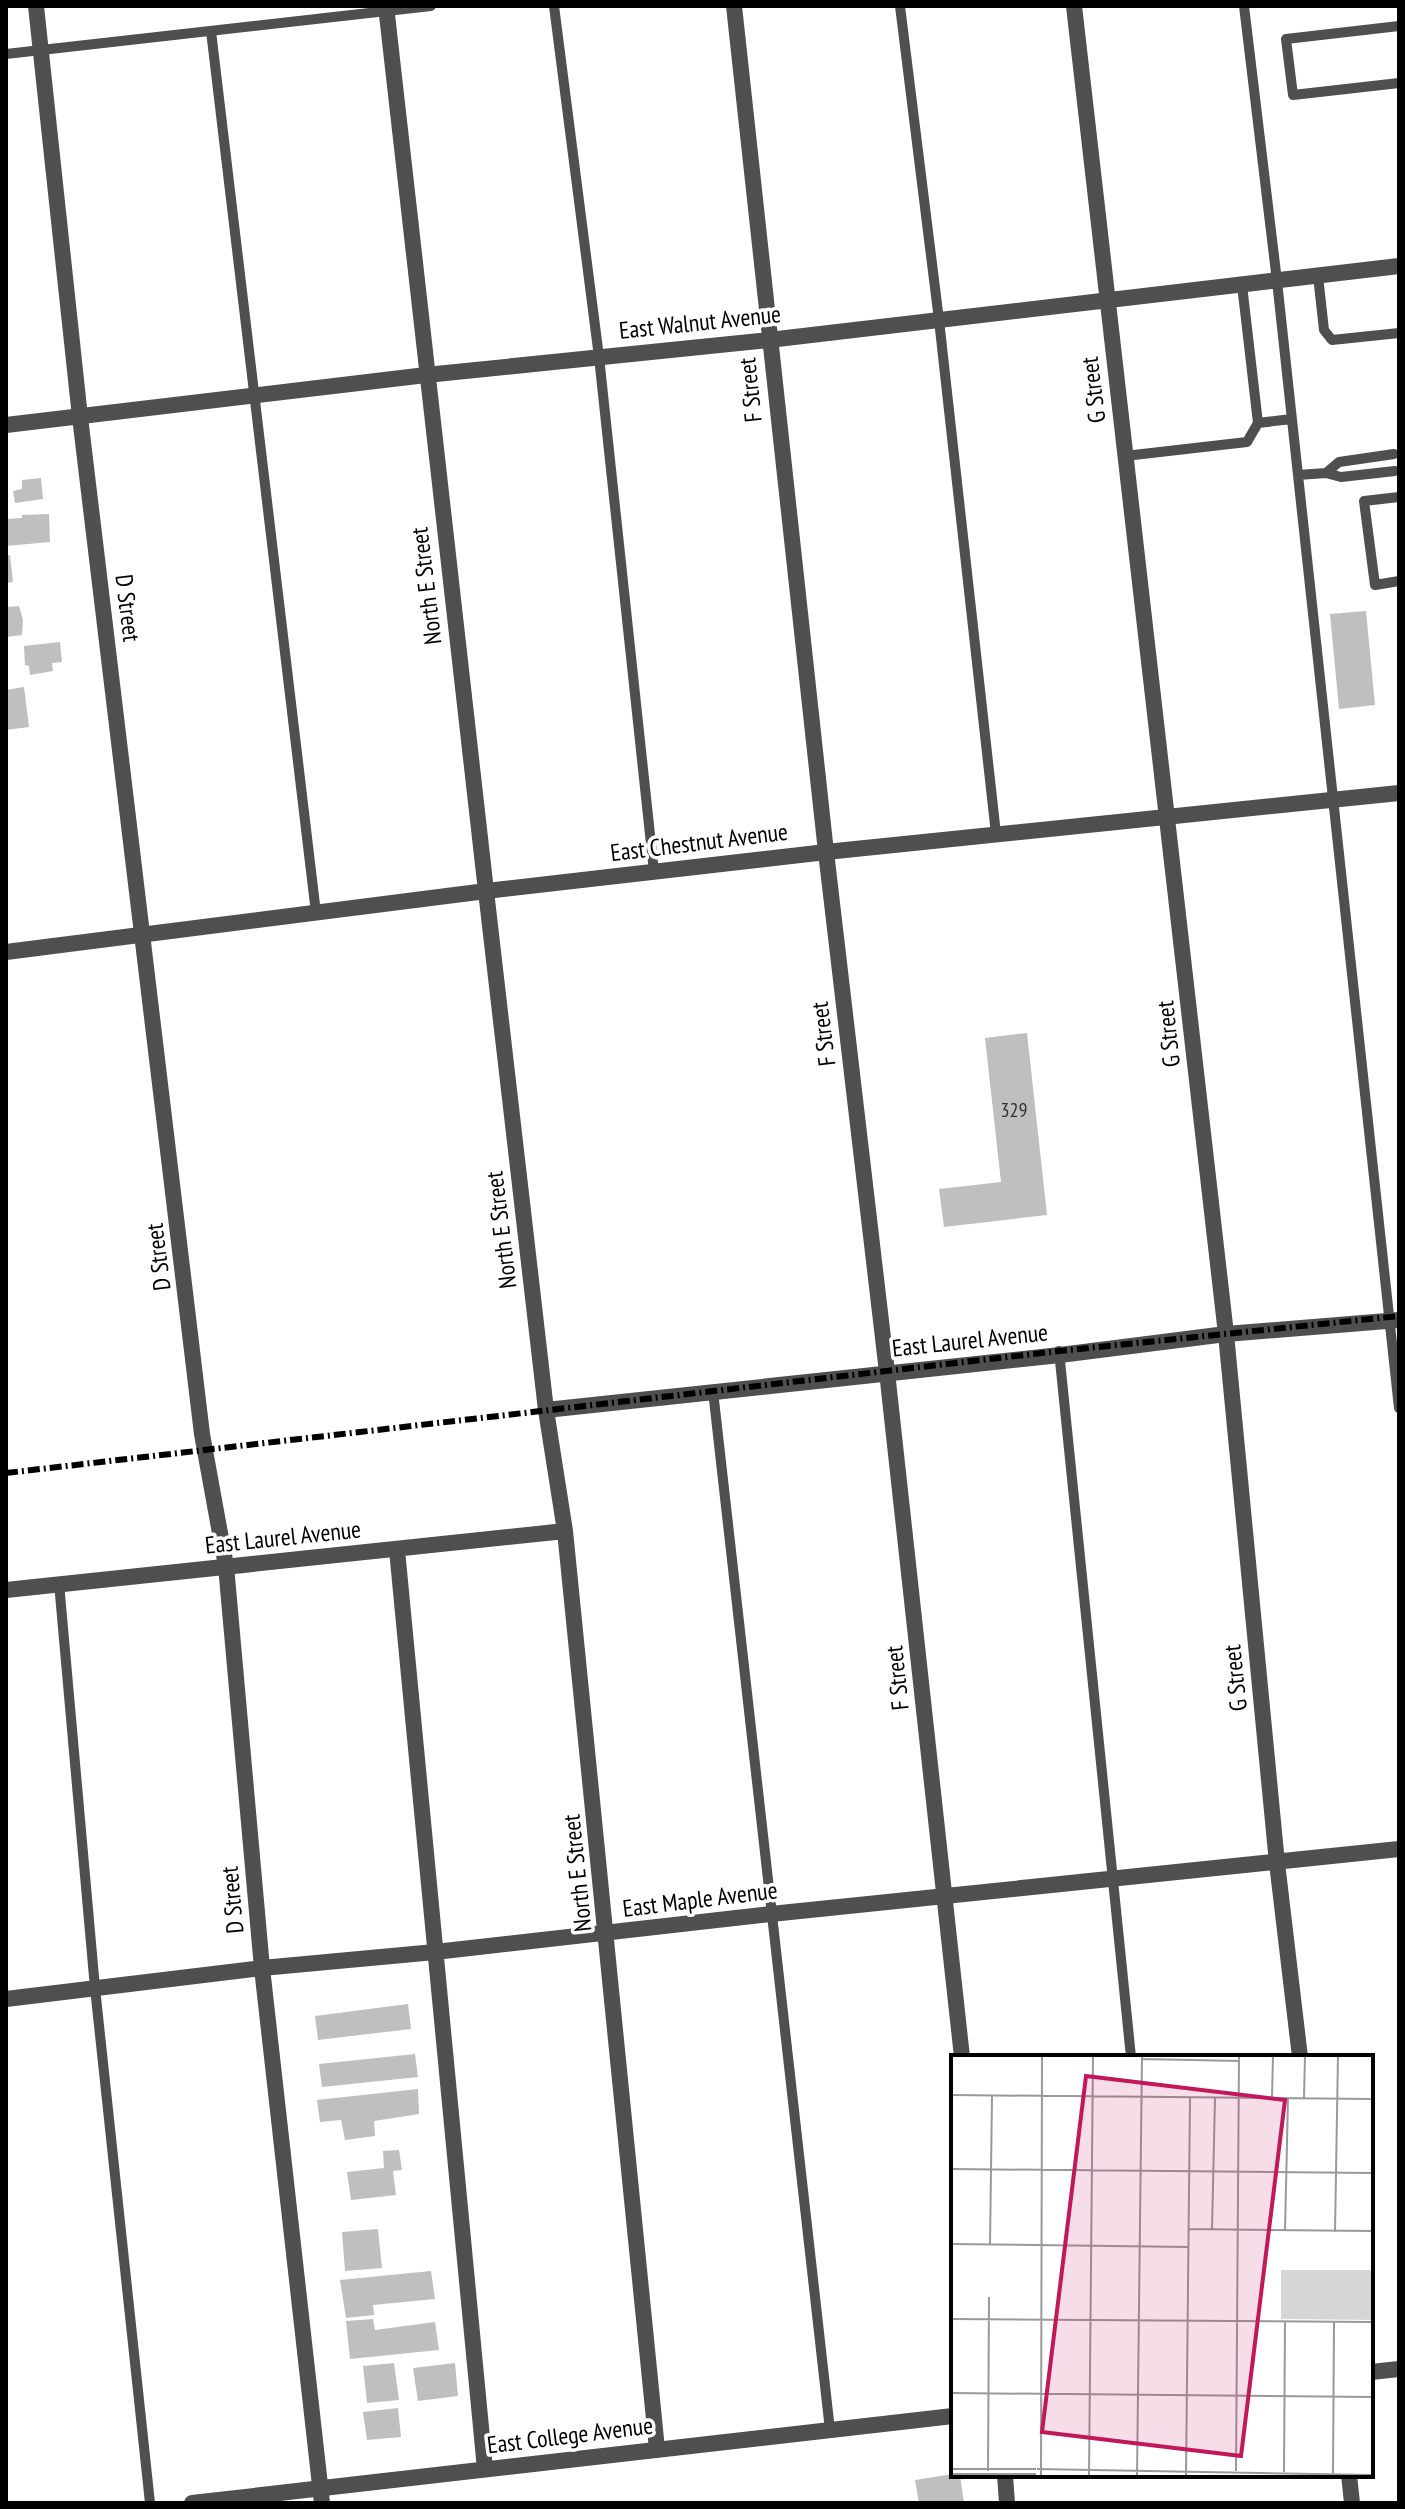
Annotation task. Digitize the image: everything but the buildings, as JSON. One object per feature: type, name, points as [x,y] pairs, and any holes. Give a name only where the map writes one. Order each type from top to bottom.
[{"type":"street","name":"D Street","points":[[36,6],[80,417],[204,1450],[226,1566],[262,1968],[321,2495]]},
{"type":"street","name":"F Street","points":[[734,6],[962,2055]]},
{"type":"street","name":"G Street","points":[[1074,6],[1226,1334],[1277,1863],[1300,2055]]},
{"type":"street","name":"North E Street","points":[[386,9],[546,1410],[565,1531],[657,2449]]},
{"type":"street","name":"East Walnut Avenue","points":[[6,425],[1399,266]]},
{"type":"street","name":"East Chestnut Avenue","points":[[6,952],[486,891],[826,852],[1399,793]]},
{"type":"street","name":"East Laurel Avenue","points":[[546,1410],[1226,1334],[1394,1320]]},
{"type":"street","name":"East Laurel Avenue","points":[[6,1590],[565,1531]]},
{"type":"street","points":[[397,1550],[485,2469]]},
{"type":"street","name":"East Maple Avenue","points":[[6,1999],[262,1968],[1399,1849]]},
{"type":"street","points":[[1373,2372],[1399,2369]]},
{"type":"street","name":"East College Avenue","points":[[201,2502],[321,2495],[485,2469],[951,2416]]},
{"type":"street","points":[[1005,2477],[1007,2503]]},
{"type":"street","points":[[1349,2477],[1352,2503]]},
{"type":"lane","points":[[6,54],[431,6]]},
{"type":"lane","points":[[554,6],[599,357],[654,872]]},
{"type":"lane","points":[[900,6],[939,320],[996,834]]},
{"type":"lane","points":[[1244,6],[1394,1320],[1399,1408]]},
{"type":"lane","points":[[1399,26],[1286,39],[1293,95],[1399,83]]},
{"type":"lane","points":[[211,31],[316,913]]},
{"type":"lane","points":[[1318,276],[1324,330],[1332,340],[1399,333]]},
{"type":"lane","points":[[1125,456],[1247,442],[1258,423],[1242,285]]},
{"type":"lane","points":[[1258,423],[1292,419]]},
{"type":"lane","points":[[1326,473],[1339,462],[1394,454]]},
{"type":"lane","points":[[1298,475],[1326,473],[1341,477],[1395,471]]},
{"type":"lane","points":[[1399,497],[1364,501],[1375,585],[1399,581]]},
{"type":"lane","points":[[1060,1353],[1131,2055]]},
{"type":"lane","points":[[713,1391],[830,2430]]},
{"type":"lane","points":[[59,1583],[95,1988],[150,2503]]},
{"type":"railway","points":[[6,1473],[1059,1351],[1399,1316]]}]
